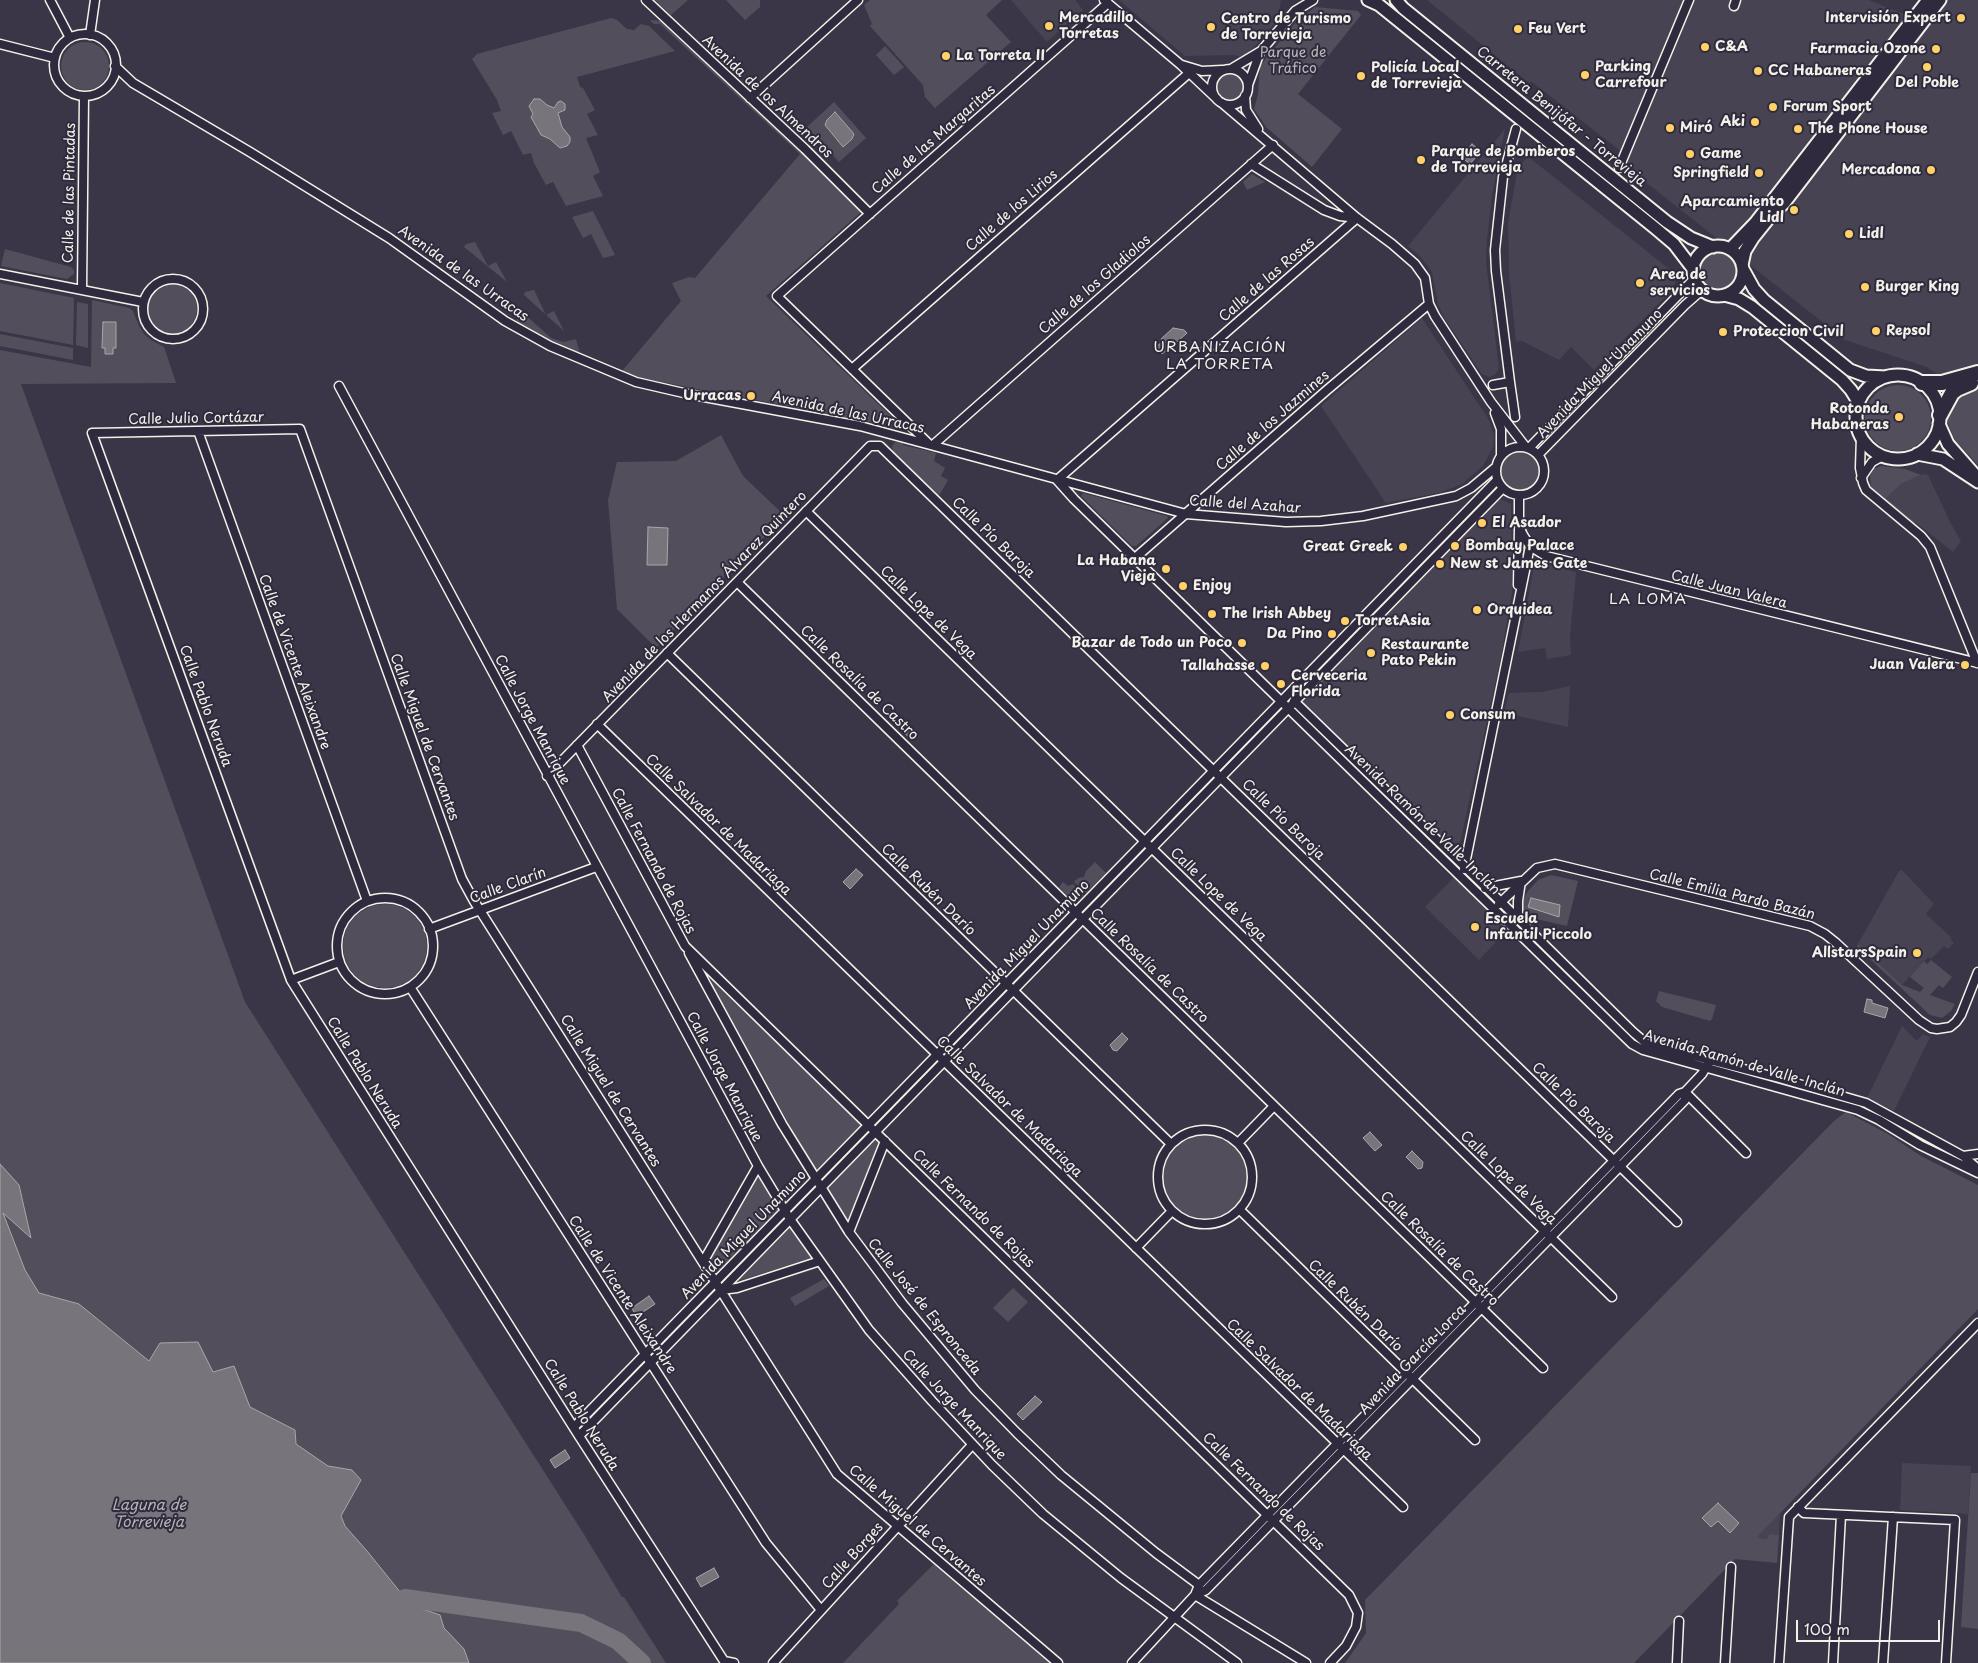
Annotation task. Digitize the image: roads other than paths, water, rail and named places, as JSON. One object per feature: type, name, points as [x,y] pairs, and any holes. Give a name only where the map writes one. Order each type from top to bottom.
[{"type":"highway","points":[[1922,383],[1942,383],[1978,373]]},
{"type":"highway","points":[[1940,420],[1952,393],[1963,386],[1978,381]]},
{"type":"main road","name":"Carretera Benijófar - Torrevieja","points":[[1368,0],[1379,5],[1655,228],[1677,248],[1694,274]]},
{"type":"main road","name":"Carretera Benijófar - Torrevieja","points":[[1396,0],[1682,233],[1713,247]]},
{"type":"main road","points":[[1730,250],[1751,228],[1928,0]]},
{"type":"main road","points":[[1724,295],[1740,283],[1745,251],[1753,238],[1768,218],[1785,202],[1940,0]]},
{"type":"main road","points":[[1701,242],[1724,240],[1738,236],[1751,228]]},
{"type":"main road","points":[[1859,404],[1851,390],[1842,380],[1746,303],[1733,297],[1712,295],[1702,290],[1694,274],[1700,255],[1713,247],[1724,247],[1738,256],[1751,285],[1764,300],[1850,370],[1866,376],[1906,376],[1922,383],[1934,397],[1948,444],[1978,480]]},
{"type":"main road","points":[[1891,377],[1875,383],[1863,396],[1859,404],[1856,418],[1861,436],[1872,450],[1883,456],[1899,459],[1917,454],[1932,442],[1940,420]]},
{"type":"main road","points":[[1917,454],[1943,459],[1978,480]]},
{"type":"street","points":[[50,0],[70,38]]},
{"type":"street","points":[[90,35],[95,0]]},
{"type":"street","name":"Avenida de los Almendros","points":[[646,0],[806,150],[870,214]]},
{"type":"street","points":[[750,98],[858,0]]},
{"type":"street","points":[[1261,135],[1246,110],[1245,96],[1248,85],[1261,51],[1295,10],[1300,0]]},
{"type":"street","points":[[1295,10],[1313,0]]},
{"type":"street","points":[[1619,168],[1689,0]]},
{"type":"street","points":[[1106,2],[1357,218],[1415,264],[1425,278],[1429,304],[1491,402],[1527,447],[1539,454],[1544,463],[1545,470],[1542,483],[1532,492],[1519,495],[1513,494],[1503,488],[1498,480],[1496,467],[1501,455],[1501,428],[1491,402]]},
{"type":"street","name":"Calle de las Margaritas","points":[[852,368],[777,296],[1106,2]]},
{"type":"street","points":[[80,34],[90,35],[101,38],[109,46],[114,56],[115,66],[112,79],[105,88],[95,94],[84,96],[73,94],[64,88],[57,79],[54,69],[55,58],[60,46],[70,38],[80,34]]},
{"type":"street","points":[[0,44],[55,58]]},
{"type":"street","points":[[1245,96],[1237,103],[1227,104],[1220,101],[1212,90],[1212,84],[1217,74],[1261,51]]},
{"type":"street","points":[[1181,65],[1202,71],[1229,69],[1241,72],[1248,85]]},
{"type":"street","name":"Avenida de las Urracas","points":[[115,66],[129,81],[250,152],[389,238],[500,318],[550,346],[636,382],[688,394],[860,426],[931,444]]},
{"type":"street","name":"Calle de los Lirios","points":[[852,368],[1188,73]]},
{"type":"street","name":"Avenida de las Urracas","points":[[112,79],[129,81]]},
{"type":"street","name":"Calle de las Pintadas","points":[[82,290],[84,96]]},
{"type":"street","points":[[1515,417],[1496,270],[1496,250],[1503,177],[1516,128]]},
{"type":"street","name":"Calle de los Gladiolos","points":[[931,444],[1273,145]]},
{"type":"street","points":[[1251,164],[1324,210],[1340,216],[1357,218]]},
{"type":"street","name":"Calle de las Rosas","points":[[1057,480],[1357,218]]},
{"type":"street","points":[[0,274],[143,302]]},
{"type":"street","name":"Avenida Miguel Unamuno","points":[[1527,447],[1694,274]]},
{"type":"street","points":[[172,279],[181,280],[196,290],[201,298],[202,316],[198,325],[184,336],[165,338],[150,328],[145,320],[143,302],[148,291],[154,285],[172,279]]},
{"type":"street","name":"Avenida Miguel Unamuno","points":[[1539,454],[1702,290]]},
{"type":"street","name":"Calle de los Jazmines","points":[[1134,558],[1314,401],[1429,304]]},
{"type":"street","points":[[852,368],[931,444]]},
{"type":"street","points":[[1493,384],[1510,382]]},
{"type":"street","name":"Calle Jorge Manrique","points":[[339,386],[596,867],[758,1166],[790,1219],[875,1336],[972,1445],[1012,1485],[1121,1578],[1237,1663]]},
{"type":"street","name":"Calle Julio Cortázar","points":[[92,433],[300,430]]},
{"type":"street","name":"Calle Miguel de Cervantes","points":[[300,430],[462,879],[479,910],[837,1474],[1058,1663]]},
{"type":"street","name":"Calle de Vicente Aleixandre","points":[[198,432],[367,901]]},
{"type":"street","name":"Calle Pablo Neruda","points":[[92,433],[291,980],[579,1436],[724,1661],[734,1663]]},
{"type":"street","points":[[883,448],[891,434]]},
{"type":"street","points":[[1861,436],[1861,478],[1866,490],[1921,536],[1930,547],[1978,663]]},
{"type":"street","name":"Avenida de los Hermanos Álvarez Quintero","points":[[547,776],[870,446],[877,444],[883,448]]},
{"type":"street","name":"Calle del Azahar","points":[[931,444],[1186,514],[1286,522],[1356,517],[1456,496],[1471,488],[1496,467]]},
{"type":"street","points":[[1501,455],[1508,449],[1516,446],[1527,447]]},
{"type":"street","name":"Calle Pío Baroja","points":[[883,448],[1677,1222]]},
{"type":"street","points":[[1861,478],[1872,462],[1883,456]]},
{"type":"street","name":"Avenida Ramón de Valle-Inclán","points":[[1057,480],[1134,558],[1495,908],[1632,1044],[1643,1050],[1866,1103],[1963,1156],[1978,1169]]},
{"type":"street","name":"Avenida Miguel Unamuno","points":[[579,1436],[1221,777],[1285,705],[1498,480]]},
{"type":"street","name":"Avenida Miguel Unamuno","points":[[574,1427],[1215,771],[1285,705],[1294,701],[1503,488]]},
{"type":"street","points":[[1514,617],[1518,585],[1519,495]]},
{"type":"street","name":"Calle Lope de Vega","points":[[806,511],[1612,1298]]},
{"type":"street","points":[[1462,876],[1530,546],[1522,535],[1519,526]]},
{"type":"street","name":"Calle Juan Valera","points":[[1530,546],[1546,556],[1978,663]]},
{"type":"street","name":"Calle Rosalía de Castro","points":[[737,582],[1543,1368]]},
{"type":"street","name":"Calle Rubén Darío","points":[[667,653],[1171,1144]]},
{"type":"street","name":"Avenida Ramón de Valle-Inclán","points":[[1294,701],[1647,1044],[1858,1110],[1879,1120],[1920,1145],[1978,1173]]},
{"type":"street","name":"Calle Salvador de Madariaga","points":[[597,724],[1339,1447],[1403,1507]]},
{"type":"street","name":"Calle Fernando de Rojas","points":[[577,745],[685,946],[1345,1590],[1356,1606],[1358,1620],[1352,1636],[1330,1663]]},
{"type":"street","name":"Calle Emilia Pardo Bazán","points":[[1495,908],[1521,881],[1537,868],[1555,864],[1810,926],[1835,942],[1919,1020],[1937,1029],[1950,1027],[1956,1022],[1978,972]]},
{"type":"street","name":"Calle Clarín","points":[[429,929],[596,867]]},
{"type":"street","points":[[1485,888],[1521,881],[1517,906],[1518,919]]},
{"type":"street","points":[[388,898],[408,904],[424,918],[429,929],[432,946],[428,966],[423,974],[410,986],[391,993],[372,992],[356,984],[349,978],[339,962],[337,952],[339,931],[350,913],[367,901],[388,898]]},
{"type":"street","name":"Calle José de Espronceda","points":[[685,946],[782,1124],[815,1180],[849,1232],[902,1303],[975,1390],[1061,1475],[1108,1516],[1202,1587]]},
{"type":"street","points":[[291,980],[339,962]]},
{"type":"street","name":"Calle de Vicente Aleixandre","points":[[410,986],[769,1547],[821,1610]]},
{"type":"street","name":"Avenida García Lorca","points":[[1132,1663],[1202,1587],[1617,1163],[1679,1094],[1685,1092],[1708,1064]]},
{"type":"street","points":[[1685,1092],[1746,1153]]},
{"type":"street","points":[[1238,1143],[1274,1106]]},
{"type":"street","points":[[1204,1130],[1220,1132],[1238,1143],[1249,1158],[1253,1176],[1250,1194],[1240,1210],[1222,1222],[1200,1225],[1180,1218],[1172,1211],[1160,1194],[1158,1178],[1160,1162],[1171,1144],[1189,1133],[1204,1130]]},
{"type":"street","points":[[849,1232],[884,1141]]},
{"type":"street","points":[[1963,1156],[1978,1154]]},
{"type":"street","name":"Avenida Miguel Unamuno","points":[[703,1262],[758,1166]]},
{"type":"street","name":"Calle Rubén Darío","points":[[1240,1210],[1475,1440]]},
{"type":"street","points":[[1136,1248],[1172,1211]]},
{"type":"street","name":"Avenida Miguel Unamuno","points":[[721,1290],[737,1288],[820,1261]]},
{"type":"street","points":[[1779,1663],[1788,1517],[1978,1323]]},
{"type":"street","name":"Calle Borges","points":[[773,1663],[972,1445]]},
{"type":"street","points":[[1798,1507],[1804,1513],[1955,1520],[1946,1663]]},
{"type":"street","points":[[1833,1663],[1841,1515]]},
{"type":"street","points":[[1883,1663],[1893,1517]]},
{"type":"street","points":[[1725,1663],[1731,1567]]},
{"type":"street","points":[[1195,1595],[1306,1663]]},
{"type":"street","points":[[1677,1663],[1679,1621]]},
{"type":"water","points":[[534,99],[540,99],[554,108],[558,102],[561,101],[565,104],[565,110],[558,113],[562,127],[570,137],[570,142],[567,146],[560,148],[550,139],[541,135],[531,117],[533,114],[529,106]]},
{"type":"water","points":[[835,112],[854,134],[852,139],[843,147],[825,125]]},
{"type":"water","points":[[1472,144],[1481,151],[1470,164],[1461,157]]},
{"type":"water","points":[[103,322],[116,322],[116,348],[113,348],[113,354],[105,354],[105,348],[102,348]]},
{"type":"water","points":[[1173,328],[1184,330],[1187,333],[1169,349],[1166,346],[1168,349],[1162,354],[1156,347],[1162,342],[1164,344],[1161,339]]},
{"type":"water","points":[[648,527],[668,528],[667,565],[647,565]]},
{"type":"water","points":[[902,719],[917,734],[911,739],[896,725]]},
{"type":"water","points":[[856,869],[863,875],[850,889],[843,882]]},
{"type":"water","points":[[1531,898],[1560,905],[1559,917],[1528,907]]},
{"type":"water","points":[[1867,999],[1872,1000],[1872,1003],[1888,1008],[1885,1018],[1864,1012]]},
{"type":"water","points":[[1122,1033],[1128,1039],[1117,1051],[1113,1050],[1110,1045]]},
{"type":"water","points":[[1370,1132],[1382,1145],[1375,1151],[1363,1138]]},
{"type":"water","points":[[1412,1151],[1423,1162],[1422,1168],[1418,1169],[1406,1157]]},
{"type":"water","name":"Laguna de Torrevieja","points":[[0,1164],[19,1185],[31,1238],[3,1213],[25,1270],[39,1293],[79,1304],[149,1361],[160,1343],[198,1342],[213,1372],[234,1366],[250,1407],[295,1430],[296,1444],[328,1466],[352,1470],[361,1480],[341,1516],[345,1526],[405,1598],[414,1606],[440,1615],[444,1628],[464,1649],[469,1663],[0,1663]]},
{"type":"water","points":[[649,1296],[655,1304],[640,1314],[639,1317],[636,1317],[632,1308]]},
{"type":"water","points":[[1035,1396],[1042,1402],[1023,1420],[1017,1414]]},
{"type":"water","points":[[565,1450],[570,1458],[555,1468],[550,1460]]},
{"type":"water","points":[[1718,1503],[1739,1523],[1730,1533],[1718,1521],[1711,1527],[1702,1518]]},
{"type":"water","points":[[714,1568],[719,1577],[701,1587],[696,1578]]},
{"type":"waterway","points":[[405,1598],[581,1623],[618,1641],[642,1663]]},
{"type":"place","name":"Intervisión Expert","points":[[1961,18]]},
{"type":"place","name":"Mercadillo Torretas","points":[[1049,26]]},
{"type":"place","name":"Centro de Turismo de Torrevieja","points":[[1211,27]]},
{"type":"place","name":"Feu Vert","points":[[1518,29]]},
{"type":"place","name":"C&A","points":[[1705,47]]},
{"type":"place","name":"Farmacia Ozone","points":[[1936,49]]},
{"type":"place","name":"La Torreta II","points":[[946,56]]},
{"type":"place","name":"Del Poble","points":[[1927,67]]},
{"type":"place","name":"CC Habaneras","points":[[1758,71]]},
{"type":"place","name":"Parking Carrefour","points":[[1585,75]]},
{"type":"place","name":"Policía Local de Torrevieja","points":[[1361,76]]},
{"type":"place","name":"Forum Sport","points":[[1773,107]]},
{"type":"place","name":"Aki","points":[[1755,122]]},
{"type":"place","name":"Miró","points":[[1670,128]]},
{"type":"place","name":"The Phone House","points":[[1798,129]]},
{"type":"place","name":"Game","points":[[1690,154]]},
{"type":"place","name":"Parque de Bomberos de Torrevieja","points":[[1421,160]]},
{"type":"place","name":"Mercadona","points":[[1931,170]]},
{"type":"place","name":"Springfield","points":[[1759,173]]},
{"type":"place","name":"Aparcamiento Lidl","points":[[1794,210]]},
{"type":"place","name":"Lidl","points":[[1849,234]]},
{"type":"place","name":"Area de servicios","points":[[1640,283]]},
{"type":"place","name":"Burger King","points":[[1865,287]]},
{"type":"place","name":"Repsol","points":[[1876,331]]},
{"type":"place","name":"Proteccion Civil","points":[[1723,332]]},
{"type":"place","name":"Urracas","points":[[751,396]]},
{"type":"place","name":"Rotonda Habaneras","points":[[1899,417]]},
{"type":"place","name":"El Asador","points":[[1482,523]]},
{"type":"place","name":"Bombay Palace","points":[[1455,546]]},
{"type":"place","name":"Great Greek","points":[[1403,547]]},
{"type":"place","name":"New st James Gate","points":[[1440,564]]},
{"type":"place","name":"La Habana Vieja","points":[[1166,569]]},
{"type":"place","name":"Enjoy","points":[[1183,586]]},
{"type":"place","name":"Orquidea","points":[[1477,610]]},
{"type":"place","name":"The Irish Abbey","points":[[1212,614]]},
{"type":"place","name":"TorretAsia","points":[[1345,621]]},
{"type":"place","name":"Da Pino","points":[[1332,634]]},
{"type":"place","name":"Bazar de Todo un Poco","points":[[1242,643]]},
{"type":"place","name":"Restaurante Pato Pekin","points":[[1371,653]]},
{"type":"place","name":"Juan Valera","points":[[1965,665]]},
{"type":"place","name":"Tallahasse","points":[[1265,666]]},
{"type":"place","name":"Cerveceria Florida","points":[[1281,684]]},
{"type":"place","name":"Consum","points":[[1450,715]]},
{"type":"place","name":"Escuela Infantil Piccolo","points":[[1475,927]]},
{"type":"place","name":"AllstarsSpain","points":[[1917,953]]},
{"type":"district","name":"URBANIZACIÓN LA TORRETA","points":[[1220,356]]},
{"type":"district","name":"LA LOMA","points":[[1648,600]]},
{"type":"park label","name":"Parque de Tráfico","points":[[1293,62]]}]
